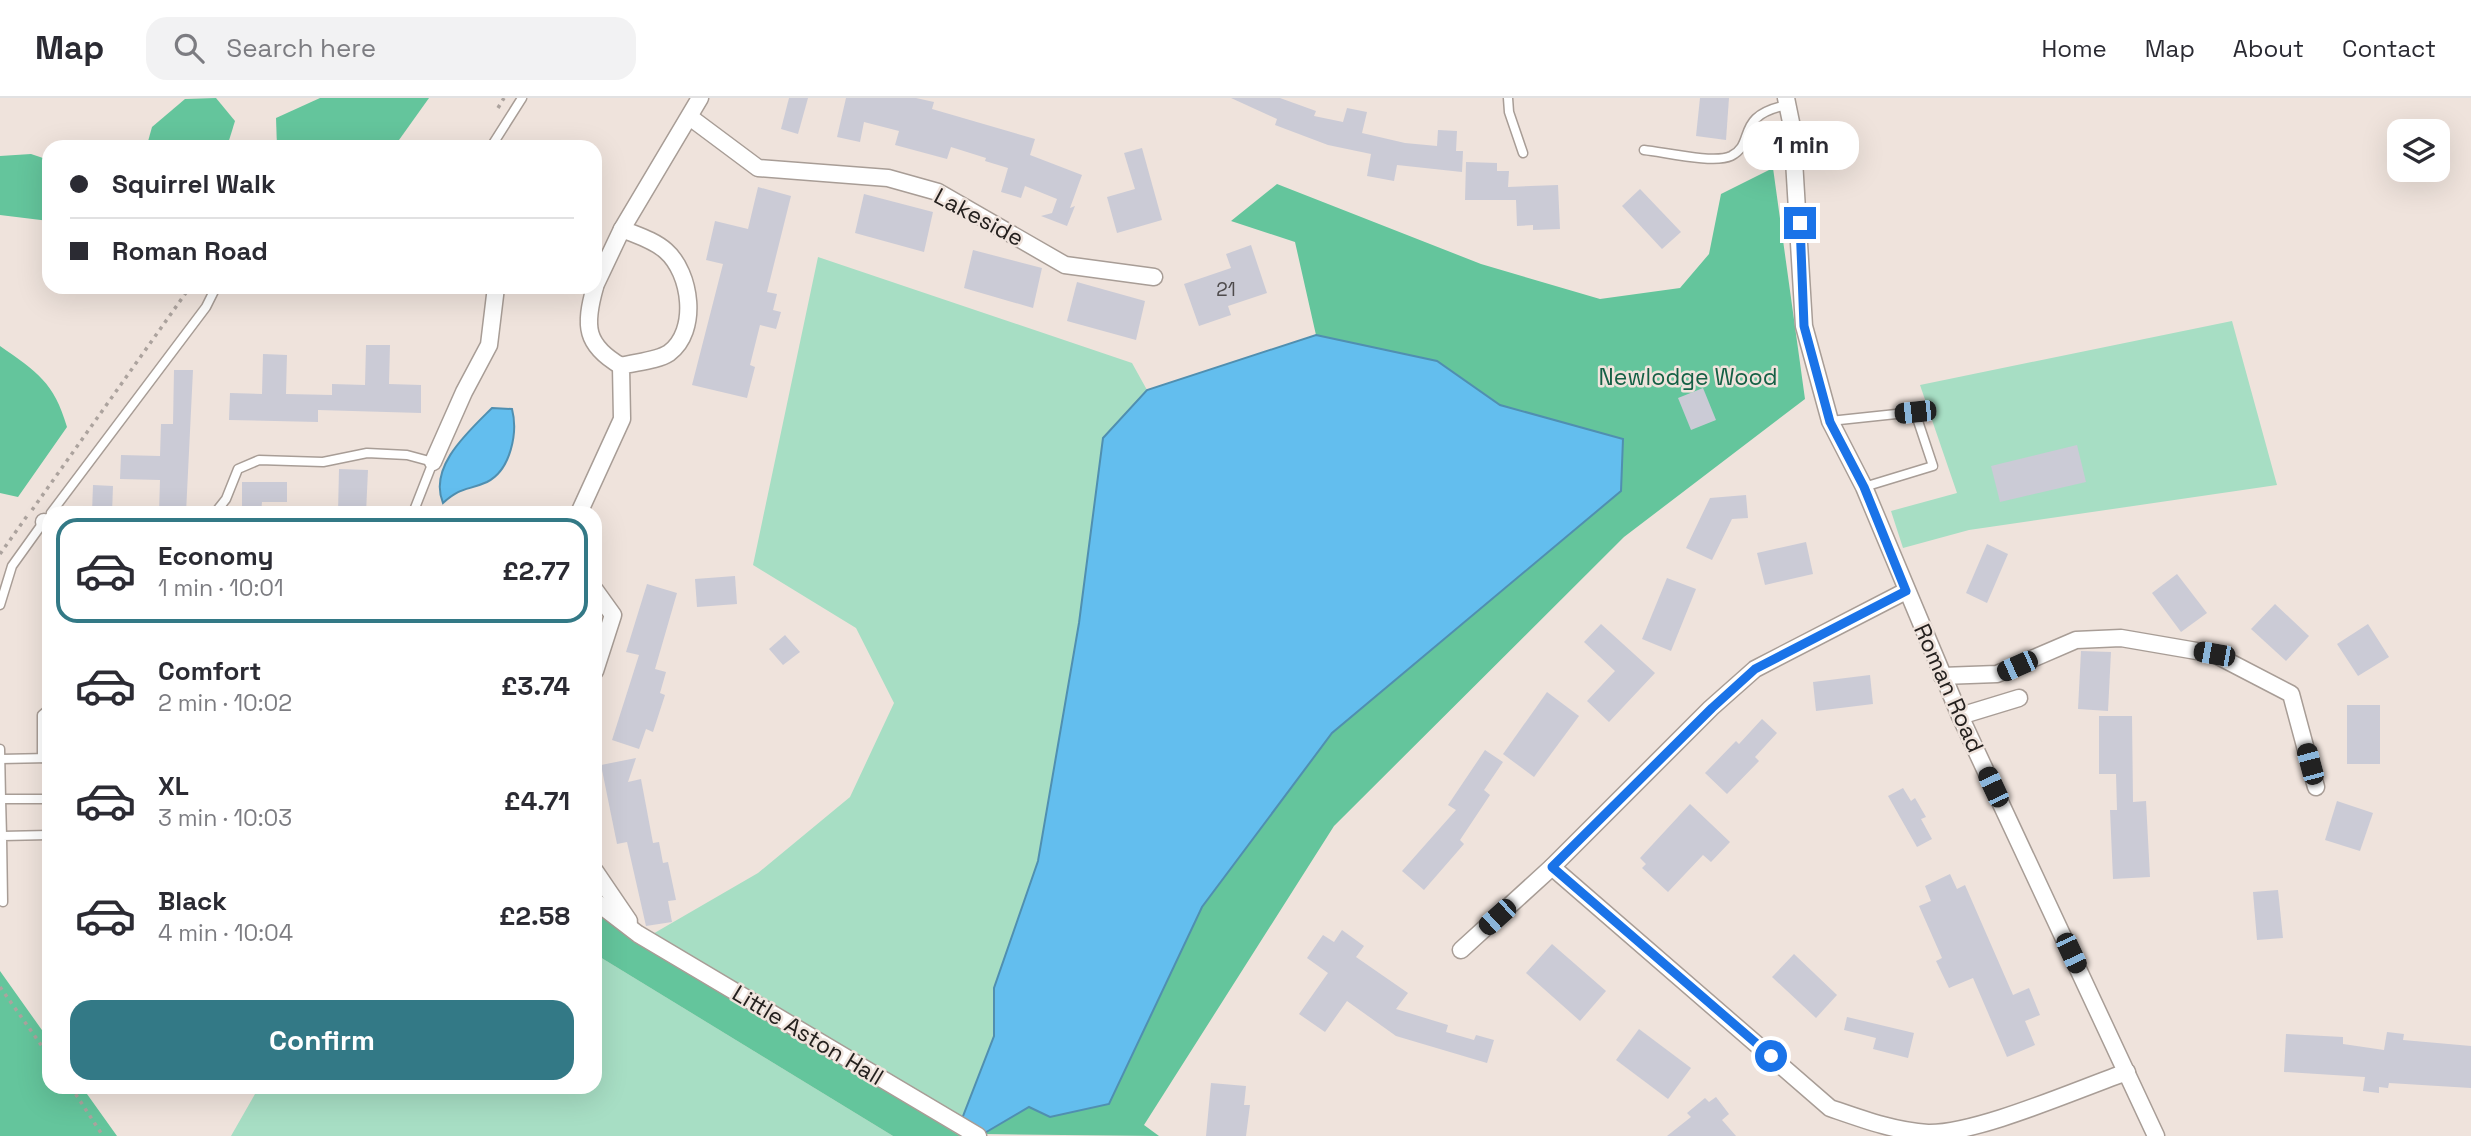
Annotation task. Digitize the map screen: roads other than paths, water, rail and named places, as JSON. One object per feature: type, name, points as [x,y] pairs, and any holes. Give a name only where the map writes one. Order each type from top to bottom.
[{"type":"street","points":[[602,272],[622,229],[691,118],[700,98]]},
{"type":"street","name":"Roman Road","points":[[1787,102],[1800,223],[1804,326],[1830,422],[1864,487],[1959,716],[2157,1136]]},
{"type":"street","name":"Lakeside","points":[[691,118],[758,168],[900,182],[938,192],[1065,265],[1154,277]]},
{"type":"street","points":[[593,294],[588,311],[588,329],[600,354],[621,366],[668,353],[685,333],[688,299],[677,263],[664,249],[622,229]]},
{"type":"street","points":[[433,462],[489,345],[495,294]]},
{"type":"street","points":[[582,506],[622,419],[621,366]]},
{"type":"street","points":[[1461,950],[1552,867],[1712,708],[1755,669],[1906,591]]},
{"type":"street","points":[[602,600],[613,615],[602,649]]},
{"type":"street","points":[[1942,676],[1997,674],[2076,639],[2121,638],[2214,654],[2291,694],[2316,787]]},
{"type":"street","points":[[1959,716],[2019,698]]},
{"type":"street","points":[[1552,867],[1830,1108],[1893,1128],[1930,1133],[1974,1126],[2127,1072]]},
{"type":"street","name":"Little Aston Hall","points":[[602,881],[638,934]]},
{"type":"street","name":"Little Aston Hall","points":[[602,906],[638,934],[978,1136]]},
{"type":"lane","points":[[495,140],[522,98]]},
{"type":"lane","points":[[1508,98],[1509,112],[1523,153]]},
{"type":"lane","points":[[1644,150],[1724,158],[1739,150],[1751,122],[1759,114],[1787,102]]},
{"type":"lane","points":[[58,506],[206,307],[212,294]]},
{"type":"lane","points":[[1830,422],[1915,412],[1933,466],[1864,487]]},
{"type":"lane","points":[[220,506],[238,469],[259,460],[324,462],[367,453],[407,455],[433,462],[416,506]]},
{"type":"lane","points":[[0,605],[12,566],[42,527]]},
{"type":"lane","points":[[0,749],[3,902]]},
{"type":"lane","points":[[0,759],[42,758]]},
{"type":"lane","points":[[1,799],[42,799]]},
{"type":"lane","points":[[2,836],[42,835]]},
{"type":"water","points":[[1316,335],[1437,361],[1500,405],[1623,439],[1621,491],[1332,733],[1202,907],[1109,1104],[1050,1117],[1029,1107],[983,1134],[960,1124],[994,1036],[994,988],[1038,861],[1079,623],[1103,438],[1147,390]]},
{"type":"water","points":[[492,408],[512,409],[513,439],[507,460],[502,469],[487,482],[460,491],[443,503],[441,476],[446,463],[462,439]]},
{"type":"park label","name":"Newlodge Wood","points":[[1688,377]]}]
